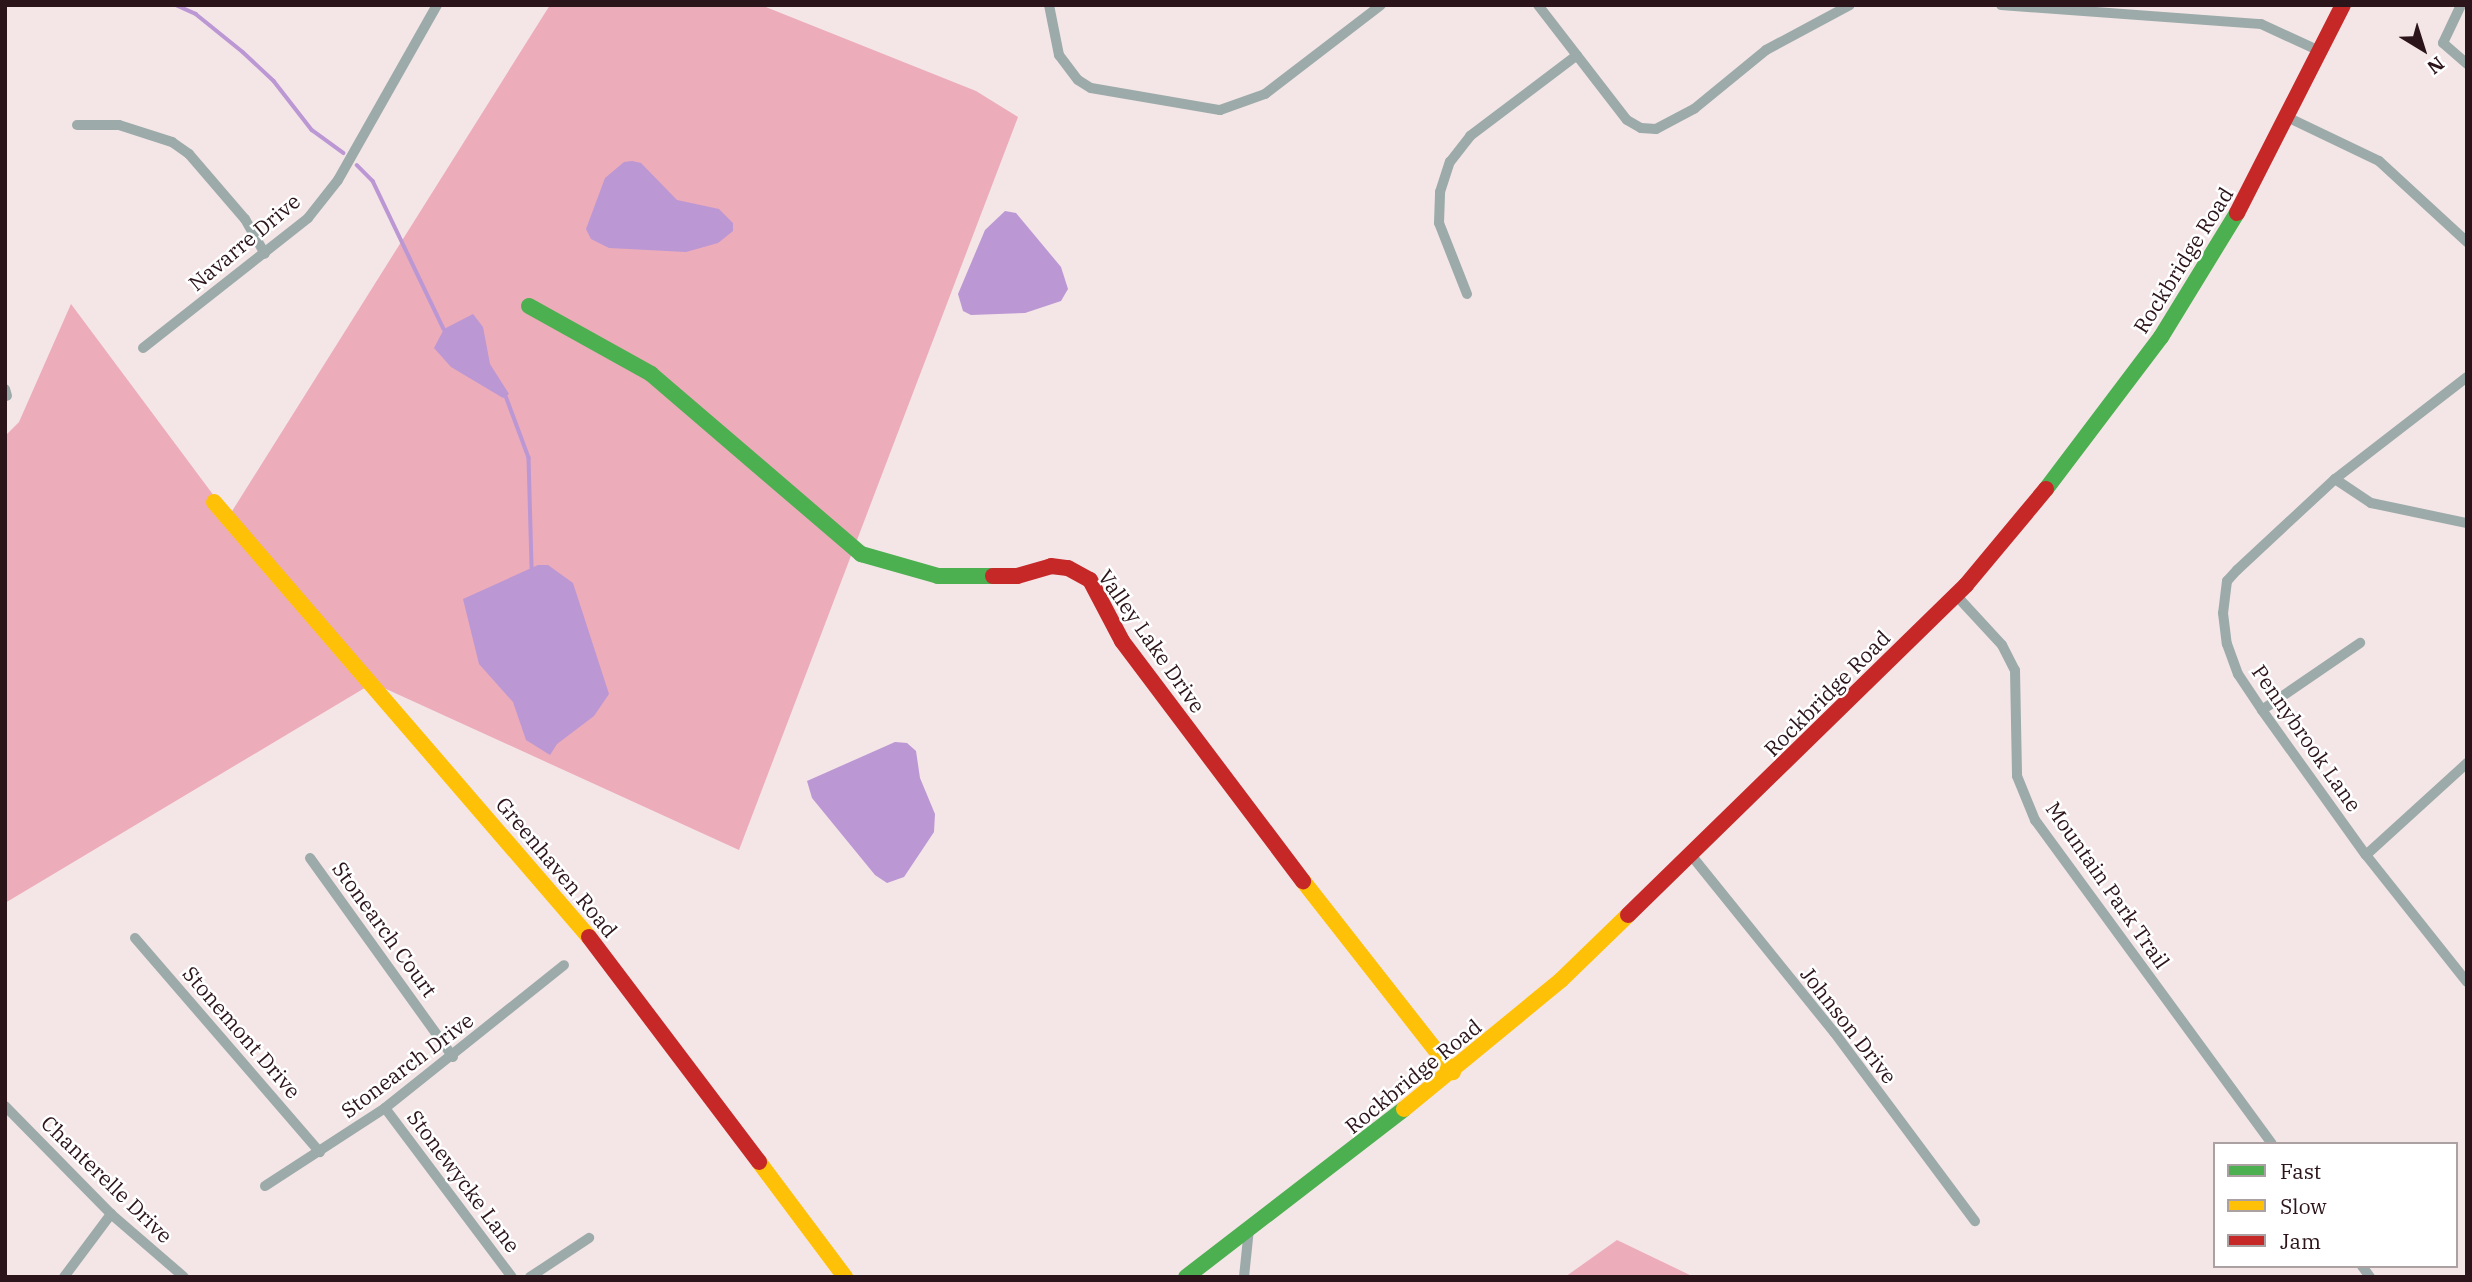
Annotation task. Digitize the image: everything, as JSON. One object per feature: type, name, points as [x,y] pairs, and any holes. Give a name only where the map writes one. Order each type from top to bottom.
[{"type":"street","name":"Navarre Drive","points":[[143,348],[308,218],[338,180],[437,5]]},
{"type":"street","points":[[1049,5],[1059,55],[1072,74],[1091,88],[1220,110],[1265,94],[1381,5]]},
{"type":"street","points":[[1538,5],[1627,120],[1641,128],[1656,129],[1694,109],[1766,50],[1850,5]]},
{"type":"street","points":[[2001,5],[2261,23],[2322,52]]},
{"type":"street","name":"Rockbridge Road","points":[[1186,1277],[1453,1073],[1561,980],[1954,593],[2085,442],[2161,337],[2253,187],[2343,5]]},
{"type":"street","points":[[2461,5],[2443,43],[2467,64]]},
{"type":"street","points":[[1467,294],[1439,223],[1440,192],[1450,162],[1470,136],[1577,55]]},
{"type":"street","points":[[2287,117],[2379,162],[2467,242]]},
{"type":"street","points":[[77,125],[120,125],[180,148],[245,219],[265,254]]},
{"type":"street","name":"Valley Lake Drive","points":[[529,306],[652,374],[860,554],[938,576],[1017,576],[1051,566],[1068,568],[1090,580],[1122,641],[1453,1073]]},
{"type":"street","name":"Pennybrook Lane","points":[[2467,377],[2335,479],[2227,582],[2223,613],[2227,644],[2238,674],[2366,855],[2467,982]]},
{"type":"street","points":[[2335,479],[2371,503],[2467,523]]},
{"type":"street","name":"Greenhaven Road","points":[[214,502],[533,869],[845,1277]]},
{"type":"street","name":"Mountain Park Trail","points":[[1954,593],[2002,646],[2015,670],[2017,776],[2035,820],[2271,1142]]},
{"type":"street","points":[[2262,710],[2360,643]]},
{"type":"street","points":[[2366,855],[2467,763]]},
{"type":"street","name":"Johnson Drive","points":[[1690,855],[1833,1032],[1975,1221]]},
{"type":"street","name":"Stonearch Court","points":[[310,858],[453,1057]]},
{"type":"street","name":"Stonemont Drive","points":[[135,938],[320,1152]]},
{"type":"street","name":"Stonearch Drive","points":[[265,1186],[386,1108],[453,1057],[564,965]]},
{"type":"street","name":"Chanterelle Drive","points":[[5,1106],[111,1214],[184,1277]]},
{"type":"street","name":"Stonewycke Lane","points":[[386,1108],[512,1277]]},
{"type":"street","points":[[64,1277],[111,1214]]},
{"type":"street","points":[[1244,1277],[1249,1229]]},
{"type":"street","points":[[530,1277],[589,1238]]},
{"type":"shaded area","points":[[550,5],[761,5],[976,91],[1018,117],[739,850],[373,683],[5,903],[5,436],[19,422],[71,304],[229,516]]},
{"type":"shaded area","points":[[624,162],[641,163],[677,200],[719,209],[733,223],[733,231],[718,243],[686,252],[609,248],[591,239],[586,229],[605,178]]},
{"type":"shaded area","points":[[1005,211],[1016,213],[1061,267],[1068,289],[1061,301],[1025,313],[971,315],[963,311],[958,294],[985,230]]},
{"type":"shaded area","points":[[473,314],[483,327],[490,364],[509,394],[503,398],[451,367],[434,348],[444,329]]},
{"type":"shaded area","points":[[538,565],[548,565],[573,583],[609,694],[594,716],[557,744],[550,755],[526,740],[513,702],[479,664],[463,599]]},
{"type":"shaded area","points":[[895,742],[907,743],[916,751],[920,778],[935,814],[934,832],[904,877],[887,883],[875,875],[812,798],[807,781]]},
{"type":"shaded area","points":[[1617,1240],[1694,1277],[1565,1277]]},
{"type":"waterway","points":[[176,5],[196,14],[243,52],[274,81],[312,130],[344,153]]},
{"type":"waterway","points":[[357,165],[373,181],[444,329]]},
{"type":"waterway","points":[[506,396],[529,458],[532,568]]},
{"type":"traffic: fast","points":[[2046,489],[2161,337],[2237,213]]},
{"type":"traffic: fast","points":[[529,306],[651,374],[861,554],[938,576],[993,576]]},
{"type":"traffic: fast","points":[[1186,1277],[1404,1109]]},
{"type":"traffic: slow","points":[[214,502],[589,937]]},
{"type":"traffic: slow","points":[[1303,881],[1453,1072]]},
{"type":"traffic: slow","points":[[1404,1109],[1561,980],[1628,915]]},
{"type":"traffic: slow","points":[[759,1162],[845,1277]]},
{"type":"traffic: jam","points":[[2237,213],[2343,5]]},
{"type":"traffic: jam","points":[[1628,915],[1966,585],[2046,489]]},
{"type":"traffic: jam","points":[[993,576],[1017,576],[1051,566],[1068,568],[1090,580],[1122,641],[1303,881]]},
{"type":"traffic: jam","points":[[589,937],[759,1162]]}]
